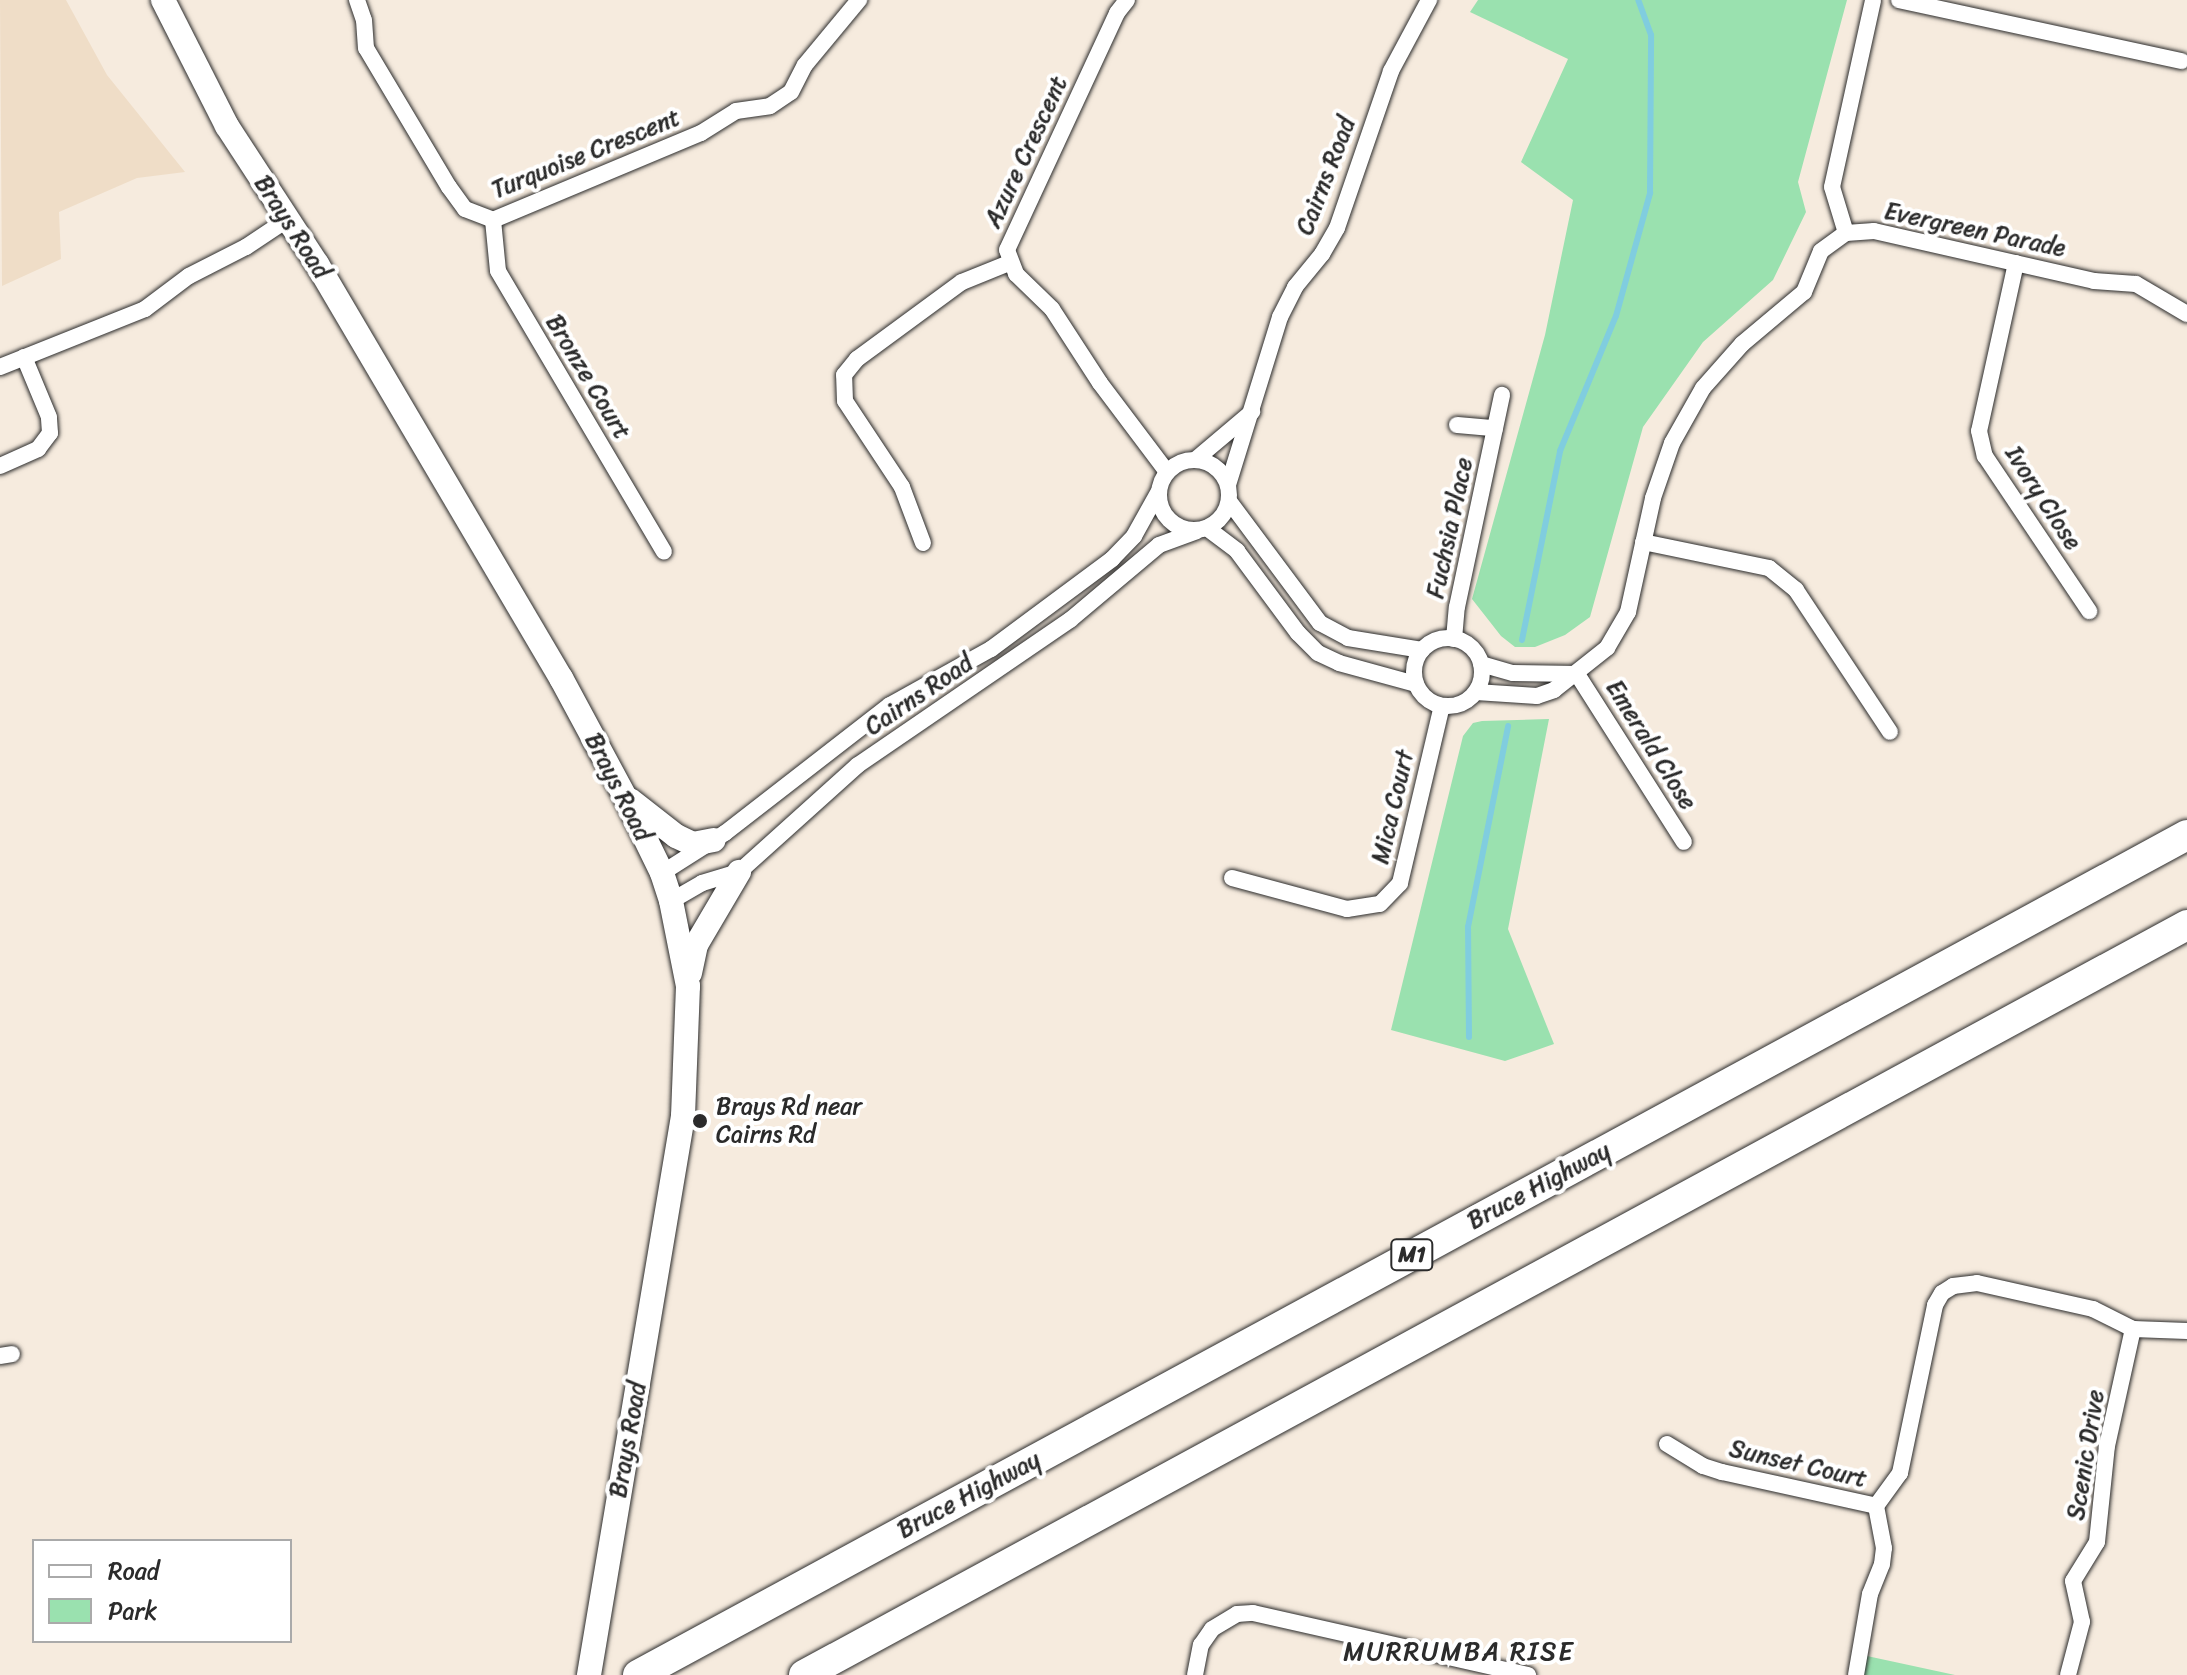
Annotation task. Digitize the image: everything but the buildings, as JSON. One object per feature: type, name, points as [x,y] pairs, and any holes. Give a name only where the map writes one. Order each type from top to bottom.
[{"type":"highway","name":"Bruce Highway","points":[[638,1675],[2187,835]]},
{"type":"highway","points":[[804,1675],[2187,925]]},
{"type":"main road","name":"Brays Road","points":[[163,0],[220,115],[288,219],[438,465],[625,797],[662,873],[671,901],[688,986],[683,1116],[589,1675]]},
{"type":"main road","points":[[625,797],[676,836],[693,844],[714,840]]},
{"type":"main road","points":[[688,986],[696,945],[739,872]]},
{"type":"street","name":"Turquoise Crescent","points":[[358,0],[366,48],[449,187],[465,209],[493,220],[701,133],[736,111],[770,106],[791,92],[805,65],[859,0]]},
{"type":"street","name":"Azure Crescent","points":[[1127,0],[1117,13],[1007,250],[1009,263],[1052,309],[1100,383],[1167,472]]},
{"type":"street","name":"Cairns Road","points":[[1228,493],[1280,317],[1295,287],[1322,254],[1337,228],[1391,71],[1429,0]]},
{"type":"street","points":[[1476,692],[1537,696],[1554,690],[1607,648],[1628,612],[1643,542],[1672,443],[1703,388],[1742,344],[1804,292],[1821,251],[1846,233],[1832,187],[1873,0]]},
{"type":"street","points":[[1899,0],[2182,61]]},
{"type":"street","points":[[0,367],[145,309],[189,276],[239,251],[288,219]]},
{"type":"street","name":"Bronze Court","points":[[493,220],[498,271],[664,552]]},
{"type":"street","name":"Evergreen Parade","points":[[1846,233],[1874,231],[2094,281],[2136,284],[2187,314]]},
{"type":"street","points":[[923,543],[902,487],[845,401],[844,375],[857,359],[962,282],[1009,263]]},
{"type":"street","name":"Ivory Close","points":[[2016,263],[1979,431],[1985,456],[2089,611]]},
{"type":"street","points":[[0,466],[38,449],[50,433],[49,417],[24,357]]},
{"type":"street","name":"Fuchsia Place","points":[[1454,639],[1457,607],[1502,395]]},
{"type":"street","points":[[1253,411],[1195,460],[1175,465],[1167,472],[1159,491],[1159,502],[1169,520],[1177,526],[1202,530],[1237,551],[1308,646],[1339,663],[1416,684]]},
{"type":"street","name":"Fuchsia Place","points":[[1457,425],[1495,428]]},
{"type":"street","points":[[1195,460],[1216,467],[1228,493],[1320,623],[1348,638],[1422,650]]},
{"type":"street","name":"Cairns Road","points":[[662,873],[714,840],[890,705],[991,649],[1112,559],[1134,536],[1159,491]]},
{"type":"street","points":[[1202,530],[1222,516],[1228,493]]},
{"type":"street","name":"Cairns Road","points":[[671,901],[702,883],[739,872],[858,765],[1070,620],[1159,545],[1202,530]]},
{"type":"street","points":[[1643,542],[1769,568],[1796,590],[1890,732]]},
{"type":"street","points":[[1454,639],[1471,648],[1481,664],[1480,684],[1476,692],[1461,704],[1442,706],[1426,698],[1416,684],[1414,666],[1422,650],[1437,640],[1454,639]]},
{"type":"street","points":[[1481,664],[1513,673],[1577,674]]},
{"type":"street","name":"Emerald Close","points":[[1577,674],[1684,842]]},
{"type":"street","name":"Mica Court","points":[[1232,878],[1347,909],[1380,904],[1400,883],[1442,706]]},
{"type":"street","points":[[1856,1675],[1870,1594],[1882,1564],[1884,1548],[1876,1506],[1900,1473],[1935,1305],[1953,1286],[1977,1283],[2093,1309],[2133,1329],[2187,1331]]},
{"type":"street","name":"Scenic Drive","points":[[2068,1675],[2082,1622],[2073,1581],[2097,1542],[2105,1458],[2133,1329]]},
{"type":"street","name":"Sunset Court","points":[[1667,1444],[1703,1466],[1722,1472],[1876,1506]]},
{"type":"street","points":[[1195,1675],[1201,1645],[1212,1629],[1237,1614],[1253,1613],[1528,1675]]},
{"type":"shaded area","points":[[0,0],[66,0],[107,75],[185,172],[137,178],[59,212],[61,259],[2,286]]},
{"type":"green space","points":[[1478,0],[1847,0],[1798,182],[1806,212],[1773,280],[1703,342],[1643,427],[1590,617],[1565,635],[1535,647],[1515,647],[1501,636],[1472,599],[1545,335],[1573,200],[1521,162],[1568,59],[1470,12]]},
{"type":"green space","points":[[1549,719],[1508,929],[1554,1044],[1505,1061],[1391,1030],[1463,736],[1473,723],[1482,721]]},
{"type":"green space","points":[[1867,1656],[1955,1675],[1861,1675]]},
{"type":"waterway","points":[[1522,640],[1560,451],[1616,316],[1650,193],[1651,35],[1638,0]]},
{"type":"waterway","points":[[1469,1037],[1468,927],[1508,726]]},
{"type":"place","name":"Brays Rd near Cairns Rd","points":[[700,1121]]},
{"type":"district","name":"MURRUMBA RISE","points":[[1459,1652]]}]
